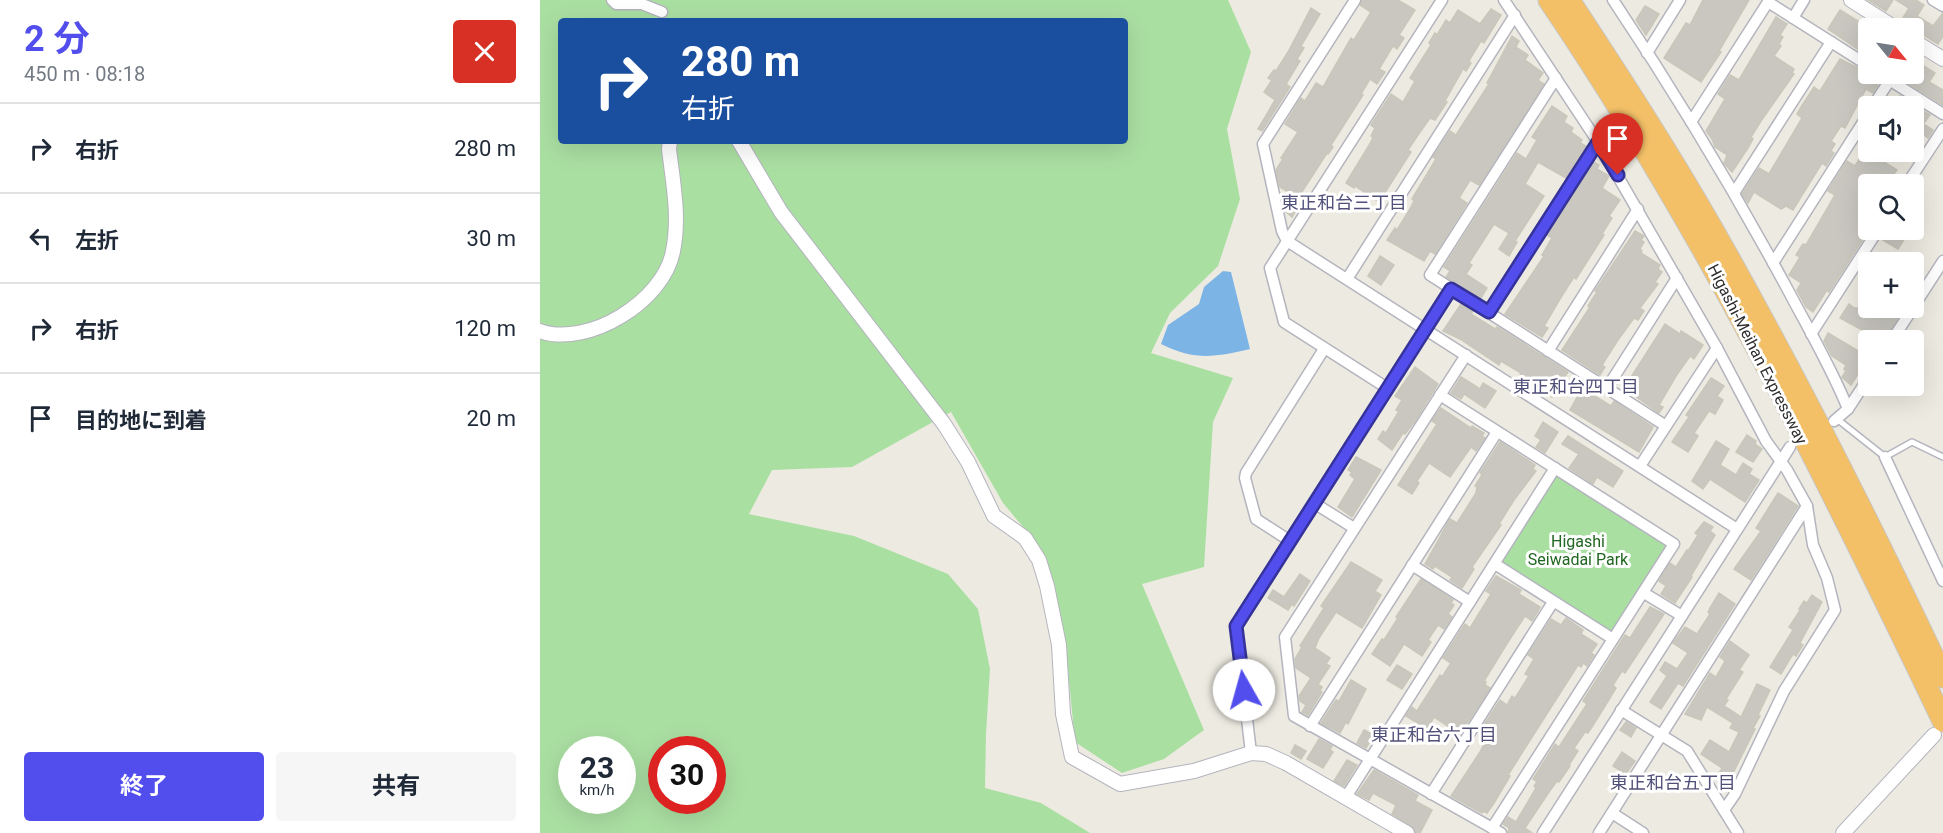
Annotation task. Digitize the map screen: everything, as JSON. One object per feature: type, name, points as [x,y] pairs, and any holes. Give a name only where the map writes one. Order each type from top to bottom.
[{"type":"highway","name":"Higashi-Meihan Expressway","points":[[1549,0],[1649,155],[1710,260],[1891,612],[1938,728]]},
{"type":"highway","name":"Higashi-Meihan Expressway","points":[[1569,0],[1656,135],[1725,251],[1792,375],[1943,676]]},
{"type":"street","points":[[612,0],[616,4],[642,4],[664,16]]},
{"type":"street","points":[[655,0],[664,16]]},
{"type":"street","points":[[1354,0],[1263,144],[1282,231],[1287,241],[1737,529]]},
{"type":"street","points":[[1388,388],[1284,322],[1270,268],[1442,0]]},
{"type":"street","points":[[1504,0],[1598,142],[1717,348],[1766,441],[1807,506],[1813,545],[1827,578],[1835,610],[1784,691],[1735,794],[1724,810]]},
{"type":"street","points":[[1613,0],[1734,193],[1841,390],[1848,409]]},
{"type":"street","points":[[1647,53],[1680,0]]},
{"type":"street","points":[[1793,18],[1804,0]]},
{"type":"street","points":[[1933,0],[1943,6]]},
{"type":"street","points":[[1855,1],[1880,18]]},
{"type":"street","points":[[1690,122],[1768,2],[1858,59]]},
{"type":"street","points":[[1347,279],[1515,15]]},
{"type":"street","points":[[1734,193],[1831,42]]},
{"type":"street","points":[[1924,47],[1943,59]]},
{"type":"street","points":[[1556,78],[1430,275],[1666,426]]},
{"type":"street","points":[[1896,84],[1943,114]]},
{"type":"street","points":[[1914,174],[1943,129]]},
{"type":"street","points":[[1773,263],[1858,130]]},
{"type":"street","points":[[1489,312],[1598,142]]},
{"type":"street","points":[[540,331],[569,336],[613,322],[647,297],[662,279],[673,253],[677,216],[670,144]]},
{"type":"street","points":[[741,144],[781,212],[944,424],[968,462],[994,516],[1025,538],[1040,560],[1059,645],[1063,714],[1072,757],[1120,784],[1194,771],[1251,753],[1266,754],[1286,763],[1407,833]]},
{"type":"street","points":[[1548,351],[1638,209]]},
{"type":"street","points":[[1811,334],[1872,240]]},
{"type":"street","points":[[1924,291],[1943,261]]},
{"type":"street","points":[[1607,388],[1677,278]]},
{"type":"street","points":[[1251,753],[1236,626],[1451,289]]},
{"type":"street","points":[[1640,466],[1717,348]]},
{"type":"street","points":[[1290,541],[1256,519],[1245,478],[1324,349]]},
{"type":"street","points":[[1440,395],[1674,544],[1613,639],[1497,831],[1294,717],[1285,637],[1354,528],[1440,395],[1466,355]]},
{"type":"street","points":[[1836,420],[1848,409],[1858,394]]},
{"type":"street","points":[[1310,726],[1497,432]]},
{"type":"street","points":[[1543,833],[1790,447]]},
{"type":"street","points":[[1885,458],[1943,581]]},
{"type":"street","points":[[1346,797],[1555,468]]},
{"type":"street","points":[[1314,503],[1354,528]]},
{"type":"street","points":[[1599,833],[1807,506]]},
{"type":"street","points":[[1495,564],[1613,639]]},
{"type":"street","points":[[1412,565],[1470,602]]},
{"type":"street","points":[[1644,593],[1682,616]]},
{"type":"street","points":[[1431,794],[1553,602]]},
{"type":"street","points":[[1621,710],[1687,751],[1738,833]]},
{"type":"street","points":[[1843,833],[1938,728]]},
{"type":"street","points":[[1612,813],[1643,833]]},
{"type":"lane","points":[[1836,420],[1885,458],[1912,442],[1943,457]]},
{"type":"green space","points":[[540,0],[1228,0],[1251,52],[1227,129],[1240,199],[1218,266],[1170,313],[1151,353],[1233,378],[1213,422],[1204,567],[1142,584],[1204,730],[1164,759],[1122,773],[1075,742],[1065,640],[1039,546],[1003,503],[951,412],[852,467],[772,470],[749,514],[854,536],[948,574],[978,609],[990,669],[985,788],[1041,803],[1090,833],[540,833]]},
{"type":"green space","name":"Higashi Seiwadai Park","points":[[1559,476],[1664,544],[1666,549],[1614,630],[1609,632],[1503,565],[1503,560],[1555,478]]},
{"type":"water","points":[[1223,271],[1231,272],[1250,349],[1205,356],[1184,353],[1161,344],[1168,325],[1199,304],[1204,287]]},
{"type":"building","points":[[1362,0],[1398,0],[1415,10],[1399,35],[1404,38],[1397,49],[1393,46],[1379,69],[1385,72],[1377,84],[1370,79],[1361,94],[1363,95],[1331,145],[1333,147],[1298,198],[1280,187],[1276,170],[1298,132],[1285,124],[1301,98],[1305,101],[1316,83],[1323,87],[1351,38],[1354,40],[1371,12],[1360,5]]},
{"type":"building","points":[[1703,0],[1749,0],[1719,51],[1721,52],[1701,82],[1664,58],[1686,23],[1690,25]]},
{"type":"building","points":[[1868,0],[1893,0],[1886,11]]},
{"type":"building","points":[[1896,0],[1916,0],[1924,5],[1917,16],[1920,18],[1903,18],[1909,8]]},
{"type":"building","points":[[1645,6],[1659,14],[1646,35],[1636,20]]},
{"type":"building","points":[[1311,8],[1320,14],[1301,46],[1304,48],[1297,59],[1300,61],[1286,84],[1290,87],[1262,131],[1258,129],[1275,100],[1264,92],[1272,80],[1268,78],[1274,70],[1276,71],[1288,52]]},
{"type":"building","points":[[1491,9],[1501,15],[1484,43],[1481,41],[1466,71],[1463,69],[1445,101],[1447,102],[1435,120],[1430,118],[1408,150],[1411,152],[1379,202],[1355,186],[1354,188],[1346,183],[1371,142],[1375,128],[1371,125],[1391,94],[1403,102],[1415,81],[1410,78],[1431,45],[1429,43],[1435,33],[1437,35],[1446,20],[1450,23],[1458,10],[1480,24]]},
{"type":"building","points":[[1840,10],[1858,21],[1858,49],[1828,29]]},
{"type":"building","points":[[1943,13],[1943,36],[1938,44],[1924,35],[1924,20],[1933,26]]},
{"type":"building","points":[[1776,17],[1787,24],[1780,35],[1783,37],[1779,44],[1781,46],[1774,56],[1794,69],[1792,73],[1794,74],[1761,121],[1751,137],[1753,139],[1748,148],[1732,172],[1724,163],[1727,155],[1715,147],[1706,131],[1725,99],[1718,94],[1730,75],[1739,80]]},
{"type":"building","points":[[1512,36],[1519,41],[1516,47],[1528,55],[1525,60],[1543,73],[1538,80],[1544,84],[1479,185],[1470,180],[1459,198],[1467,203],[1435,254],[1430,251],[1424,261],[1387,240],[1395,228],[1397,230],[1410,209],[1414,201],[1412,199],[1436,159],[1433,157],[1450,131],[1456,135],[1489,84],[1487,83]]},
{"type":"building","points":[[1840,59],[1858,68],[1858,84],[1878,85],[1873,93],[1866,89],[1862,96],[1858,96],[1858,104],[1845,128],[1841,126],[1831,141],[1835,144],[1831,151],[1834,153],[1826,166],[1822,163],[1793,210],[1786,206],[1781,209],[1754,192],[1748,203],[1742,194],[1759,168],[1769,174],[1802,118],[1797,114],[1801,107],[1814,87],[1820,91]]},
{"type":"building","points":[[1924,66],[1935,73],[1929,82],[1943,90],[1943,105],[1910,84],[1924,84]]},
{"type":"building","points":[[1552,106],[1567,116],[1564,122],[1573,128],[1571,132],[1582,140],[1580,143],[1586,146],[1566,178],[1538,162],[1525,184],[1544,196],[1515,241],[1517,242],[1509,256],[1499,249],[1509,233],[1494,224],[1469,263],[1472,265],[1466,274],[1487,288],[1481,298],[1446,277],[1450,271],[1444,267],[1517,153],[1526,159],[1537,140],[1532,137]]},
{"type":"building","points":[[1924,111],[1930,115],[1924,123]]},
{"type":"building","points":[[1924,124],[1933,130],[1928,138],[1924,135]]},
{"type":"building","points":[[1847,161],[1855,166],[1858,161],[1884,162],[1897,170],[1894,174],[1858,174],[1858,240],[1863,240],[1829,292],[1827,290],[1813,312],[1806,307],[1797,290],[1801,283],[1789,275],[1800,257],[1796,255],[1803,244],[1806,245],[1835,195],[1828,191]]},
{"type":"building","points":[[1594,162],[1599,165],[1597,169],[1609,176],[1602,188],[1620,200],[1609,216],[1612,218],[1602,234],[1604,235],[1576,279],[1574,277],[1544,326],[1548,328],[1542,337],[1505,314],[1544,256],[1542,255],[1552,238],[1547,235]]},
{"type":"building","points":[[1292,201],[1299,205],[1292,217],[1285,211]]},
{"type":"building","points":[[1635,231],[1644,236],[1641,240],[1644,242],[1640,249],[1641,253],[1660,265],[1658,269],[1662,272],[1655,282],[1658,284],[1640,308],[1644,311],[1638,320],[1634,318],[1618,340],[1602,365],[1605,367],[1600,375],[1562,350],[1590,307],[1588,306],[1597,292],[1595,291]]},
{"type":"building","points":[[1883,240],[1904,240],[1898,249]]},
{"type":"building","points":[[1380,256],[1394,265],[1381,285],[1368,276]]},
{"type":"building","points":[[1461,304],[1473,311],[1471,314],[1495,329],[1497,327],[1568,372],[1552,397],[1544,392],[1546,389],[1530,378],[1528,381],[1520,375],[1521,373],[1501,361],[1499,365],[1460,339],[1443,331]]},
{"type":"building","points":[[1849,304],[1858,308],[1858,318],[1898,318],[1891,330],[1862,330],[1840,318]]},
{"type":"building","points":[[1665,324],[1703,345],[1694,359],[1690,356],[1676,376],[1659,405],[1663,407],[1659,413],[1624,388]]},
{"type":"building","points":[[1828,333],[1858,351],[1858,374],[1851,385],[1842,377],[1846,371],[1844,369],[1846,365],[1832,356],[1824,341]]},
{"type":"building","points":[[1415,367],[1438,384],[1415,421],[1405,434],[1403,433],[1392,450],[1378,439],[1383,431],[1386,433],[1399,411],[1396,410],[1402,400],[1395,396]]},
{"type":"building","points":[[1461,377],[1480,389],[1483,383],[1496,391],[1485,408],[1464,394],[1461,399],[1451,393]]},
{"type":"building","points":[[1711,378],[1724,386],[1717,396],[1723,400],[1715,414],[1709,411],[1694,433],[1698,436],[1688,452],[1672,442],[1689,417],[1686,415]]},
{"type":"building","points":[[1585,383],[1596,390],[1593,395],[1611,406],[1614,401],[1653,427],[1639,452],[1570,410]]},
{"type":"building","points":[[1441,408],[1471,428],[1472,426],[1484,433],[1482,436],[1485,438],[1476,451],[1471,447],[1450,477],[1429,463],[1417,481],[1419,483],[1412,494],[1398,485],[1437,424],[1432,421]]},
{"type":"building","points":[[1543,422],[1558,432],[1545,453],[1536,447],[1541,440],[1535,436]]},
{"type":"building","points":[[1747,435],[1762,449],[1753,462],[1736,452]]},
{"type":"building","points":[[1568,436],[1623,471],[1613,487],[1597,477],[1593,484],[1569,468],[1579,454],[1562,444]]},
{"type":"building","points":[[1716,441],[1729,449],[1720,465],[1736,475],[1743,463],[1752,469],[1749,474],[1759,480],[1745,502],[1710,479],[1703,489],[1692,481]]},
{"type":"building","points":[[1500,442],[1535,465],[1533,469],[1536,471],[1514,500],[1499,524],[1501,525],[1472,567],[1474,569],[1462,588],[1450,580],[1452,577],[1435,566],[1433,569],[1425,564],[1450,519],[1457,523],[1476,493],[1477,487],[1475,486],[1482,475],[1480,473]]},
{"type":"building","points":[[1356,457],[1381,470],[1352,517],[1338,507],[1355,479],[1350,475],[1352,472],[1348,470]]},
{"type":"building","points":[[1778,493],[1798,506],[1751,580],[1734,569],[1761,531],[1756,528]]},
{"type":"building","points":[[1704,522],[1713,527],[1710,531],[1715,535],[1675,603],[1661,594],[1666,586],[1659,581],[1670,563],[1676,567],[1698,535],[1695,533]]},
{"type":"building","points":[[1351,562],[1382,580],[1375,591],[1381,595],[1362,628],[1336,612],[1319,638],[1315,648],[1330,658],[1326,664],[1330,666],[1318,684],[1322,687],[1320,691],[1322,692],[1308,715],[1302,712],[1306,705],[1300,701],[1299,696],[1311,678],[1296,668],[1295,659],[1302,647],[1300,646],[1324,608],[1321,606]]},
{"type":"building","points":[[1300,574],[1310,581],[1294,606],[1292,604],[1288,610],[1268,598],[1273,590],[1284,597]]},
{"type":"building","points":[[1496,576],[1521,590],[1519,594],[1540,607],[1532,621],[1525,616],[1508,642],[1484,681],[1485,685],[1490,688],[1460,734],[1434,717],[1427,729],[1406,716],[1412,707],[1417,711],[1440,675],[1442,677],[1451,663],[1443,658],[1465,624],[1470,628],[1491,594],[1486,591]]},
{"type":"building","points":[[1421,579],[1453,600],[1451,603],[1454,605],[1448,614],[1452,617],[1444,629],[1438,625],[1428,640],[1431,642],[1422,656],[1404,644],[1390,666],[1372,654],[1382,639],[1384,640]]},
{"type":"building","points":[[1719,593],[1735,604],[1683,686],[1678,683],[1661,709],[1650,702],[1667,676],[1660,670],[1665,662],[1677,669],[1688,653],[1673,643],[1685,627],[1697,634],[1710,614],[1708,612]]},
{"type":"building","points":[[1812,595],[1822,602],[1800,643],[1803,645],[1796,656],[1793,654],[1781,674],[1770,667],[1793,630],[1789,627],[1801,609],[1799,609]]},
{"type":"building","points":[[1650,607],[1664,614],[1625,673],[1622,671],[1613,685],[1616,688],[1602,711],[1588,733],[1585,732],[1574,748],[1578,751],[1570,766],[1525,828],[1531,832],[1508,833],[1509,828],[1503,824],[1508,817],[1516,822],[1536,788],[1534,786],[1537,782],[1533,779],[1555,744],[1559,747],[1587,704],[1583,701],[1625,635],[1630,638]]},
{"type":"building","points":[[1566,618],[1583,630],[1581,634],[1597,644],[1591,653],[1594,655],[1587,666],[1583,663],[1581,667],[1578,665],[1508,775],[1510,776],[1494,803],[1487,813],[1483,811],[1482,813],[1451,796],[1491,731],[1483,726],[1500,700],[1507,705],[1512,696],[1515,698],[1529,676],[1525,674],[1534,659],[1528,655],[1551,619],[1561,625]]},
{"type":"building","points":[[1730,641],[1749,655],[1739,670],[1743,672],[1724,706],[1741,717],[1757,684],[1770,690],[1753,728],[1755,729],[1729,781],[1718,775],[1722,768],[1701,754],[1710,740],[1729,752],[1739,732],[1730,728],[1733,723],[1707,707],[1701,720],[1685,714],[1710,673],[1716,677],[1725,661],[1720,657]]},
{"type":"building","points":[[1397,665],[1412,674],[1402,689],[1387,680]]},
{"type":"building","points":[[1351,680],[1366,689],[1348,724],[1346,722],[1340,733],[1321,723],[1336,700],[1339,701]]},
{"type":"building","points":[[1626,722],[1636,728],[1631,737],[1620,730]]},
{"type":"building","points":[[1364,730],[1374,735],[1366,748],[1357,743]]},
{"type":"building","points":[[1319,739],[1332,746],[1330,750],[1333,752],[1323,768],[1307,759]]},
{"type":"building","points":[[1295,745],[1306,751],[1301,759],[1291,753]]},
{"type":"building","points":[[1622,752],[1635,761],[1626,774],[1613,766]]},
{"type":"building","points":[[1347,760],[1357,765],[1344,786],[1334,781]]},
{"type":"building","points":[[1374,770],[1418,795],[1415,801],[1432,810],[1420,833],[1416,833],[1412,826],[1392,814],[1396,805],[1373,793],[1369,800],[1357,794]]},
{"type":"district","name":"東正和台三丁目","points":[[1344,203]]},
{"type":"district","name":"東正和台四丁目","points":[[1576,387]]},
{"type":"district","name":"東正和台六丁目","points":[[1434,735]]},
{"type":"district","name":"東正和台五丁目","points":[[1673,783]]},
{"type":"route","points":[[1244,690],[1236,626],[1451,289],[1489,312],[1598,142],[1618,175]]}]
